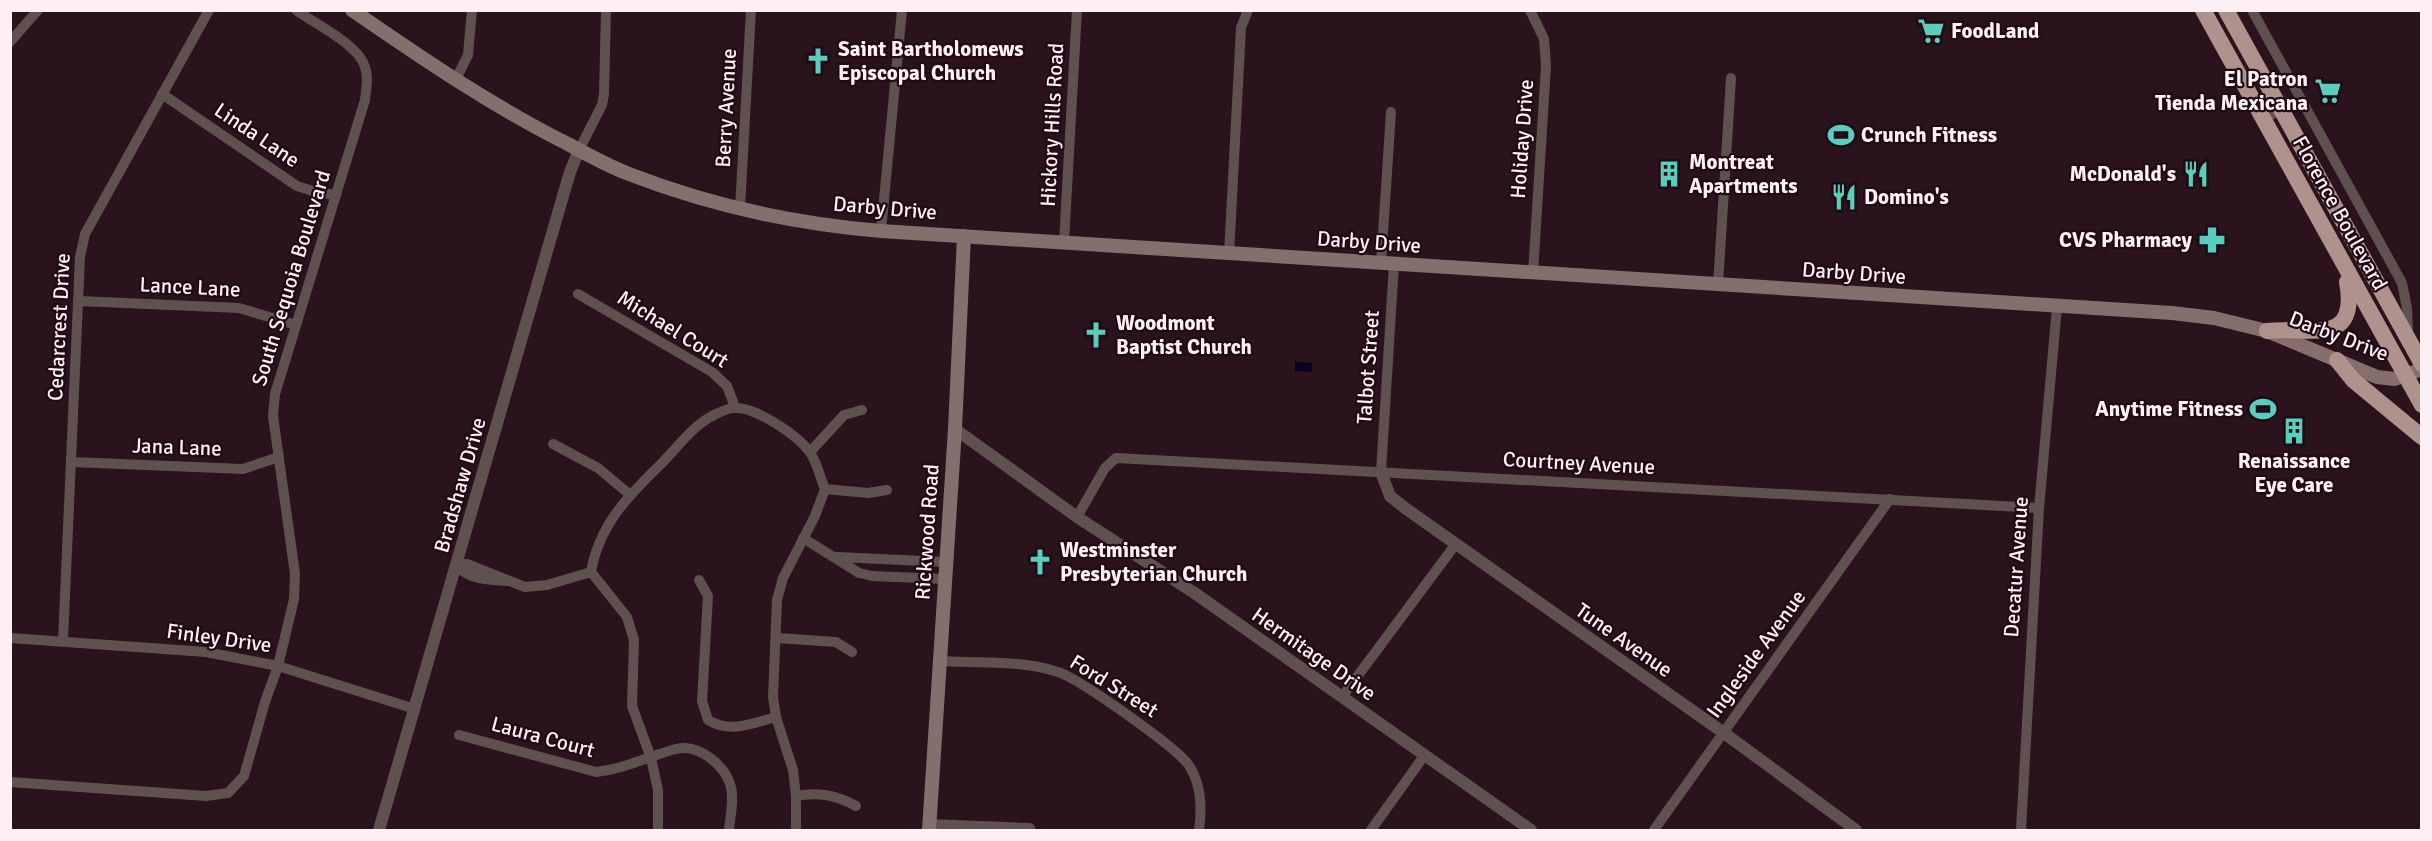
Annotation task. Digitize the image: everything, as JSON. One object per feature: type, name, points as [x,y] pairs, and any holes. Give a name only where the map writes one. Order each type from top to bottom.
[{"type":"highway","name":"Florence Boulevard","points":[[2203,10],[2421,405]]},
{"type":"highway","name":"Florence Boulevard","points":[[2226,10],[2421,364]]},
{"type":"highway","points":[[2267,331],[2290,328],[2327,331],[2341,324],[2348,313],[2350,300],[2345,269]]},
{"type":"highway","points":[[2337,360],[2353,380],[2421,437]]},
{"type":"main road","name":"Darby Drive","points":[[352,10],[455,81],[579,150],[627,174],[740,208],[881,231],[2193,315],[2236,322],[2267,331],[2377,377],[2395,379],[2406,377],[2421,369]]},
{"type":"main road","name":"Rickwood Road","points":[[930,827],[945,562],[956,429],[963,237]]},
{"type":"street","points":[[10,42],[38,10]]},
{"type":"street","name":"Cedarcrest Drive","points":[[63,642],[80,257],[85,234],[209,10]]},
{"type":"street","name":"South Sequoia Boulevard","points":[[10,782],[206,796],[228,793],[244,776],[278,666],[295,586],[273,416],[275,394],[365,100],[367,77],[365,65],[351,47],[296,10]]},
{"type":"street","points":[[455,81],[468,56],[472,10]]},
{"type":"street","points":[[579,150],[602,105],[606,10]]},
{"type":"street","name":"Berry Avenue","points":[[740,208],[751,10]]},
{"type":"street","points":[[881,231],[902,10]]},
{"type":"street","name":"Hickory Hills Road","points":[[1064,242],[1077,10]]},
{"type":"street","points":[[1229,254],[1241,28],[1248,10]]},
{"type":"street","name":"Holiday Drive","points":[[1530,10],[1536,18],[1544,39],[1546,66],[1533,273]]},
{"type":"street","points":[[2252,10],[2402,283],[2408,308],[2408,339]]},
{"type":"street","points":[[1718,285],[1731,78]]},
{"type":"street","name":"Linda Lane","points":[[162,94],[297,186],[336,195]]},
{"type":"street","points":[[2263,119],[2301,100]]},
{"type":"street","name":"Talbot Street","points":[[1381,472],[1391,112]]},
{"type":"street","name":"Bradshaw Drive","points":[[379,831],[566,183],[579,150]]},
{"type":"street","name":"Michael Court","points":[[578,294],[712,372],[727,386],[735,407]]},
{"type":"street","name":"Lance Lane","points":[[79,301],[239,308],[296,326]]},
{"type":"street","name":"Decatur Avenue","points":[[2021,831],[2039,508],[2056,307]]},
{"type":"street","points":[[591,572],[600,538],[629,494],[699,424],[716,414],[735,407],[764,417],[792,435],[810,452],[825,489],[781,585],[777,600],[773,697],[776,717],[793,771],[796,831]]},
{"type":"street","points":[[810,452],[844,416],[862,410]]},
{"type":"street","name":"Hermitage Drive","points":[[956,429],[1077,517],[1196,594],[1531,831]]},
{"type":"street","points":[[553,444],[598,468],[629,494]]},
{"type":"street","name":"Jana Lane","points":[[72,462],[243,469],[279,457]]},
{"type":"street","name":"Courtney Avenue","points":[[1077,517],[1105,468],[1116,458],[2039,508]]},
{"type":"street","name":"Tune Avenue","points":[[1381,472],[1390,495],[1455,545],[1724,733],[1856,831]]},
{"type":"street","points":[[825,489],[868,493],[886,490]]},
{"type":"street","name":"Ingleside Avenue","points":[[1654,831],[1890,500]]},
{"type":"street","points":[[803,538],[837,557],[859,573],[872,576],[944,579]]},
{"type":"street","points":[[1342,697],[1455,545]]},
{"type":"street","points":[[837,557],[945,562]]},
{"type":"street","points":[[457,566],[464,573],[485,580],[508,581],[525,587],[547,585],[591,572]]},
{"type":"street","points":[[591,572],[627,616],[634,640],[632,706],[651,758],[658,790],[658,831]]},
{"type":"street","points":[[699,580],[708,596],[702,701],[708,720],[720,727],[731,729],[776,717]]},
{"type":"street","name":"Finley Drive","points":[[10,638],[206,652],[278,666],[415,709]]},
{"type":"street","points":[[777,638],[836,642],[852,652]]},
{"type":"street","name":"Ford Street","points":[[939,661],[1034,667],[1059,672],[1076,681],[1172,748],[1188,765],[1199,796],[1199,831]]},
{"type":"street","name":"Laura Court","points":[[459,735],[596,772],[617,770],[679,748],[702,752],[721,765],[731,786],[729,831]]},
{"type":"street","points":[[1371,831],[1424,756]]},
{"type":"street","points":[[796,796],[811,794],[837,796],[856,806]]},
{"type":"street","points":[[930,827],[1030,828]]},
{"type":"shaded area","points":[[1295,362],[1312,363],[1312,372],[1295,371]]},
{"type":"place","name":"FoodLand","points":[[1931,31]]},
{"type":"place","name":"Saint Bartholomews Episcopal Church","points":[[818,61]]},
{"type":"place","name":"El Patron Tienda Mexicana","points":[[2328,91]]},
{"type":"place","name":"Crunch Fitness","points":[[1841,135]]},
{"type":"place","name":"Montreat Apartments","points":[[1669,174]]},
{"type":"place","name":"McDonald's","points":[[2196,174]]},
{"type":"place","name":"Domino's","points":[[1844,197]]},
{"type":"place","name":"CVS Pharmacy","points":[[2212,240]]},
{"type":"place","name":"Woodmont Baptist Church","points":[[1096,335]]},
{"type":"place","name":"Anytime Fitness","points":[[2263,409]]},
{"type":"place","name":"Renaissance Eye Care","points":[[2294,431]]},
{"type":"place","name":"Westminster Presbyterian Church","points":[[1040,562]]}]
